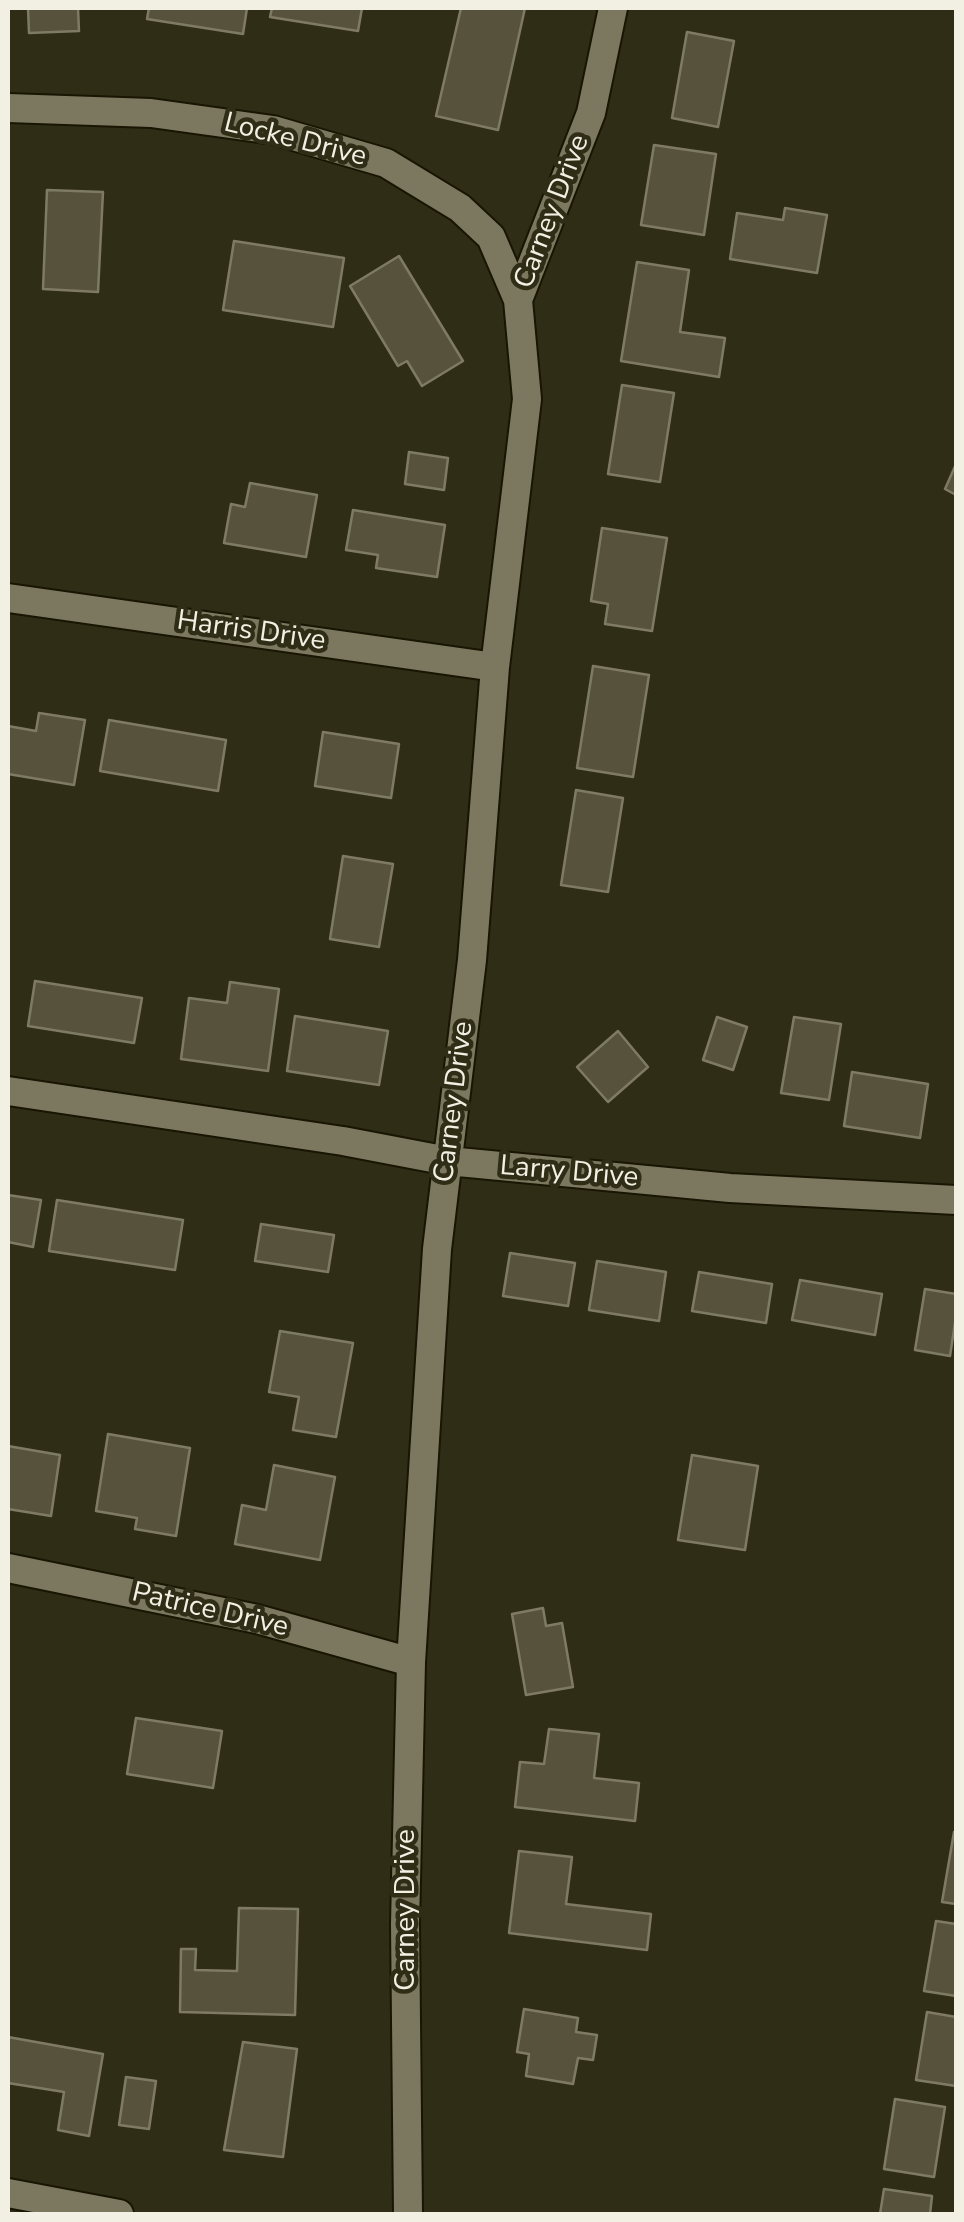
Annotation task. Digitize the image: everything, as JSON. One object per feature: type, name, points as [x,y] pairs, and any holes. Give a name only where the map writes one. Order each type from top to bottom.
[{"type":"street","name":"Carney Drive","points":[[408,2214],[405,1924],[411,1662],[437,1249],[472,960],[495,667],[527,399],[518,300],[591,113],[613,8]]},
{"type":"street","name":"Locke Drive","points":[[8,108],[151,113],[274,130],[386,164],[460,208],[491,237],[518,300]]},
{"type":"street","name":"Harris Drive","points":[[8,598],[495,667]]},
{"type":"street","name":"Larry Drive","points":[[8,1091],[343,1141],[448,1162],[730,1188],[956,1200]]},
{"type":"street","name":"Patrice Drive","points":[[8,1568],[257,1619],[411,1662]]},
{"type":"street","points":[[8,2194],[119,2214]]},
{"type":"building","points":[[28,8],[78,8],[79,31],[29,33]]},
{"type":"building","points":[[149,8],[247,8],[243,34],[147,19]]},
{"type":"building","points":[[272,8],[362,8],[358,31],[270,17]]},
{"type":"building","points":[[461,8],[525,8],[498,130],[436,116]]},
{"type":"building","points":[[687,32],[734,41],[718,127],[672,118]]},
{"type":"building","points":[[654,145],[716,154],[704,235],[641,225]]},
{"type":"building","points":[[47,190],[103,192],[98,292],[43,289]]},
{"type":"building","points":[[785,208],[827,215],[817,273],[730,259],[737,213],[783,220]]},
{"type":"building","points":[[234,241],[344,258],[333,327],[223,310]]},
{"type":"building","points":[[399,256],[463,361],[422,386],[407,361],[398,366],[350,286]]},
{"type":"building","points":[[637,262],[689,270],[680,332],[725,338],[719,377],[621,361]]},
{"type":"building","points":[[622,385],[674,393],[660,482],[608,474]]},
{"type":"building","points":[[409,452],[448,458],[444,490],[405,484]]},
{"type":"building","points":[[956,464],[956,495],[945,489]]},
{"type":"building","points":[[250,483],[317,495],[306,557],[224,543],[231,504],[245,507]]},
{"type":"building","points":[[353,510],[445,525],[437,577],[376,568],[378,555],[346,550]]},
{"type":"building","points":[[602,528],[667,538],[652,631],[605,624],[608,604],[591,601]]},
{"type":"building","points":[[593,666],[649,675],[633,777],[577,768]]},
{"type":"building","points":[[39,713],[85,720],[74,785],[8,774],[8,726],[36,731]]},
{"type":"building","points":[[109,720],[226,740],[218,791],[100,771]]},
{"type":"building","points":[[323,732],[399,744],[391,798],[315,786]]},
{"type":"building","points":[[576,790],[623,798],[608,892],[561,885]]},
{"type":"building","points":[[343,856],[393,864],[379,947],[330,939]]},
{"type":"building","points":[[35,981],[142,998],[134,1043],[28,1026]]},
{"type":"building","points":[[230,982],[279,989],[268,1071],[181,1059],[189,998],[227,1003]]},
{"type":"building","points":[[295,1016],[388,1031],[379,1085],[287,1071]]},
{"type":"building","points":[[717,1017],[747,1027],[733,1070],[703,1060]]},
{"type":"building","points":[[794,1017],[841,1024],[829,1100],[781,1093]]},
{"type":"building","points":[[618,1031],[648,1067],[608,1102],[577,1067]]},
{"type":"building","points":[[852,1072],[928,1084],[920,1138],[844,1126]]},
{"type":"building","points":[[8,1195],[41,1200],[33,1247],[8,1242]]},
{"type":"building","points":[[57,1200],[183,1220],[175,1270],[49,1251]]},
{"type":"building","points":[[261,1224],[334,1235],[328,1272],[255,1261]]},
{"type":"building","points":[[510,1253],[575,1263],[568,1306],[503,1296]]},
{"type":"building","points":[[597,1261],[666,1272],[659,1321],[589,1310]]},
{"type":"building","points":[[699,1272],[772,1284],[766,1323],[692,1311]]},
{"type":"building","points":[[800,1280],[882,1294],[875,1335],[792,1320]]},
{"type":"building","points":[[925,1289],[956,1294],[950,1356],[915,1350]]},
{"type":"building","points":[[280,1331],[353,1343],[336,1437],[293,1430],[299,1397],[269,1392]]},
{"type":"building","points":[[108,1434],[190,1448],[176,1536],[135,1529],[137,1518],[96,1511]]},
{"type":"building","points":[[8,1446],[60,1455],[51,1516],[8,1509]]},
{"type":"building","points":[[692,1455],[758,1466],[745,1550],[678,1540]]},
{"type":"building","points":[[274,1465],[335,1477],[320,1560],[235,1544],[242,1505],[266,1510]]},
{"type":"building","points":[[543,1608],[546,1626],[562,1623],[573,1687],[526,1695],[512,1614]]},
{"type":"building","points":[[136,1718],[222,1731],[213,1788],[127,1774]]},
{"type":"building","points":[[549,1729],[599,1734],[594,1778],[639,1783],[635,1821],[515,1807],[520,1762],[544,1764]]},
{"type":"building","points":[[956,1833],[956,1904],[942,1902]]},
{"type":"building","points":[[519,1851],[572,1857],[566,1904],[651,1914],[647,1950],[509,1933]]},
{"type":"building","points":[[239,1908],[298,1909],[295,2015],[180,2012],[181,1949],[196,1949],[195,1970],[237,1971]]},
{"type":"building","points":[[936,1921],[956,1924],[956,1996],[924,1991]]},
{"type":"building","points":[[524,2009],[578,2018],[576,2032],[597,2035],[593,2060],[578,2058],[573,2084],[526,2076],[529,2054],[517,2052]]},
{"type":"building","points":[[927,2012],[956,2017],[956,2086],[916,2080]]},
{"type":"building","points":[[8,2037],[103,2054],[89,2136],[58,2130],[64,2092],[8,2083]]},
{"type":"building","points":[[243,2042],[297,2049],[283,2157],[224,2150]]},
{"type":"building","points":[[126,2077],[156,2081],[149,2129],[119,2125]]},
{"type":"building","points":[[895,2099],[945,2107],[934,2177],[884,2169]]},
{"type":"building","points":[[884,2189],[932,2196],[930,2214],[880,2214]]}]
